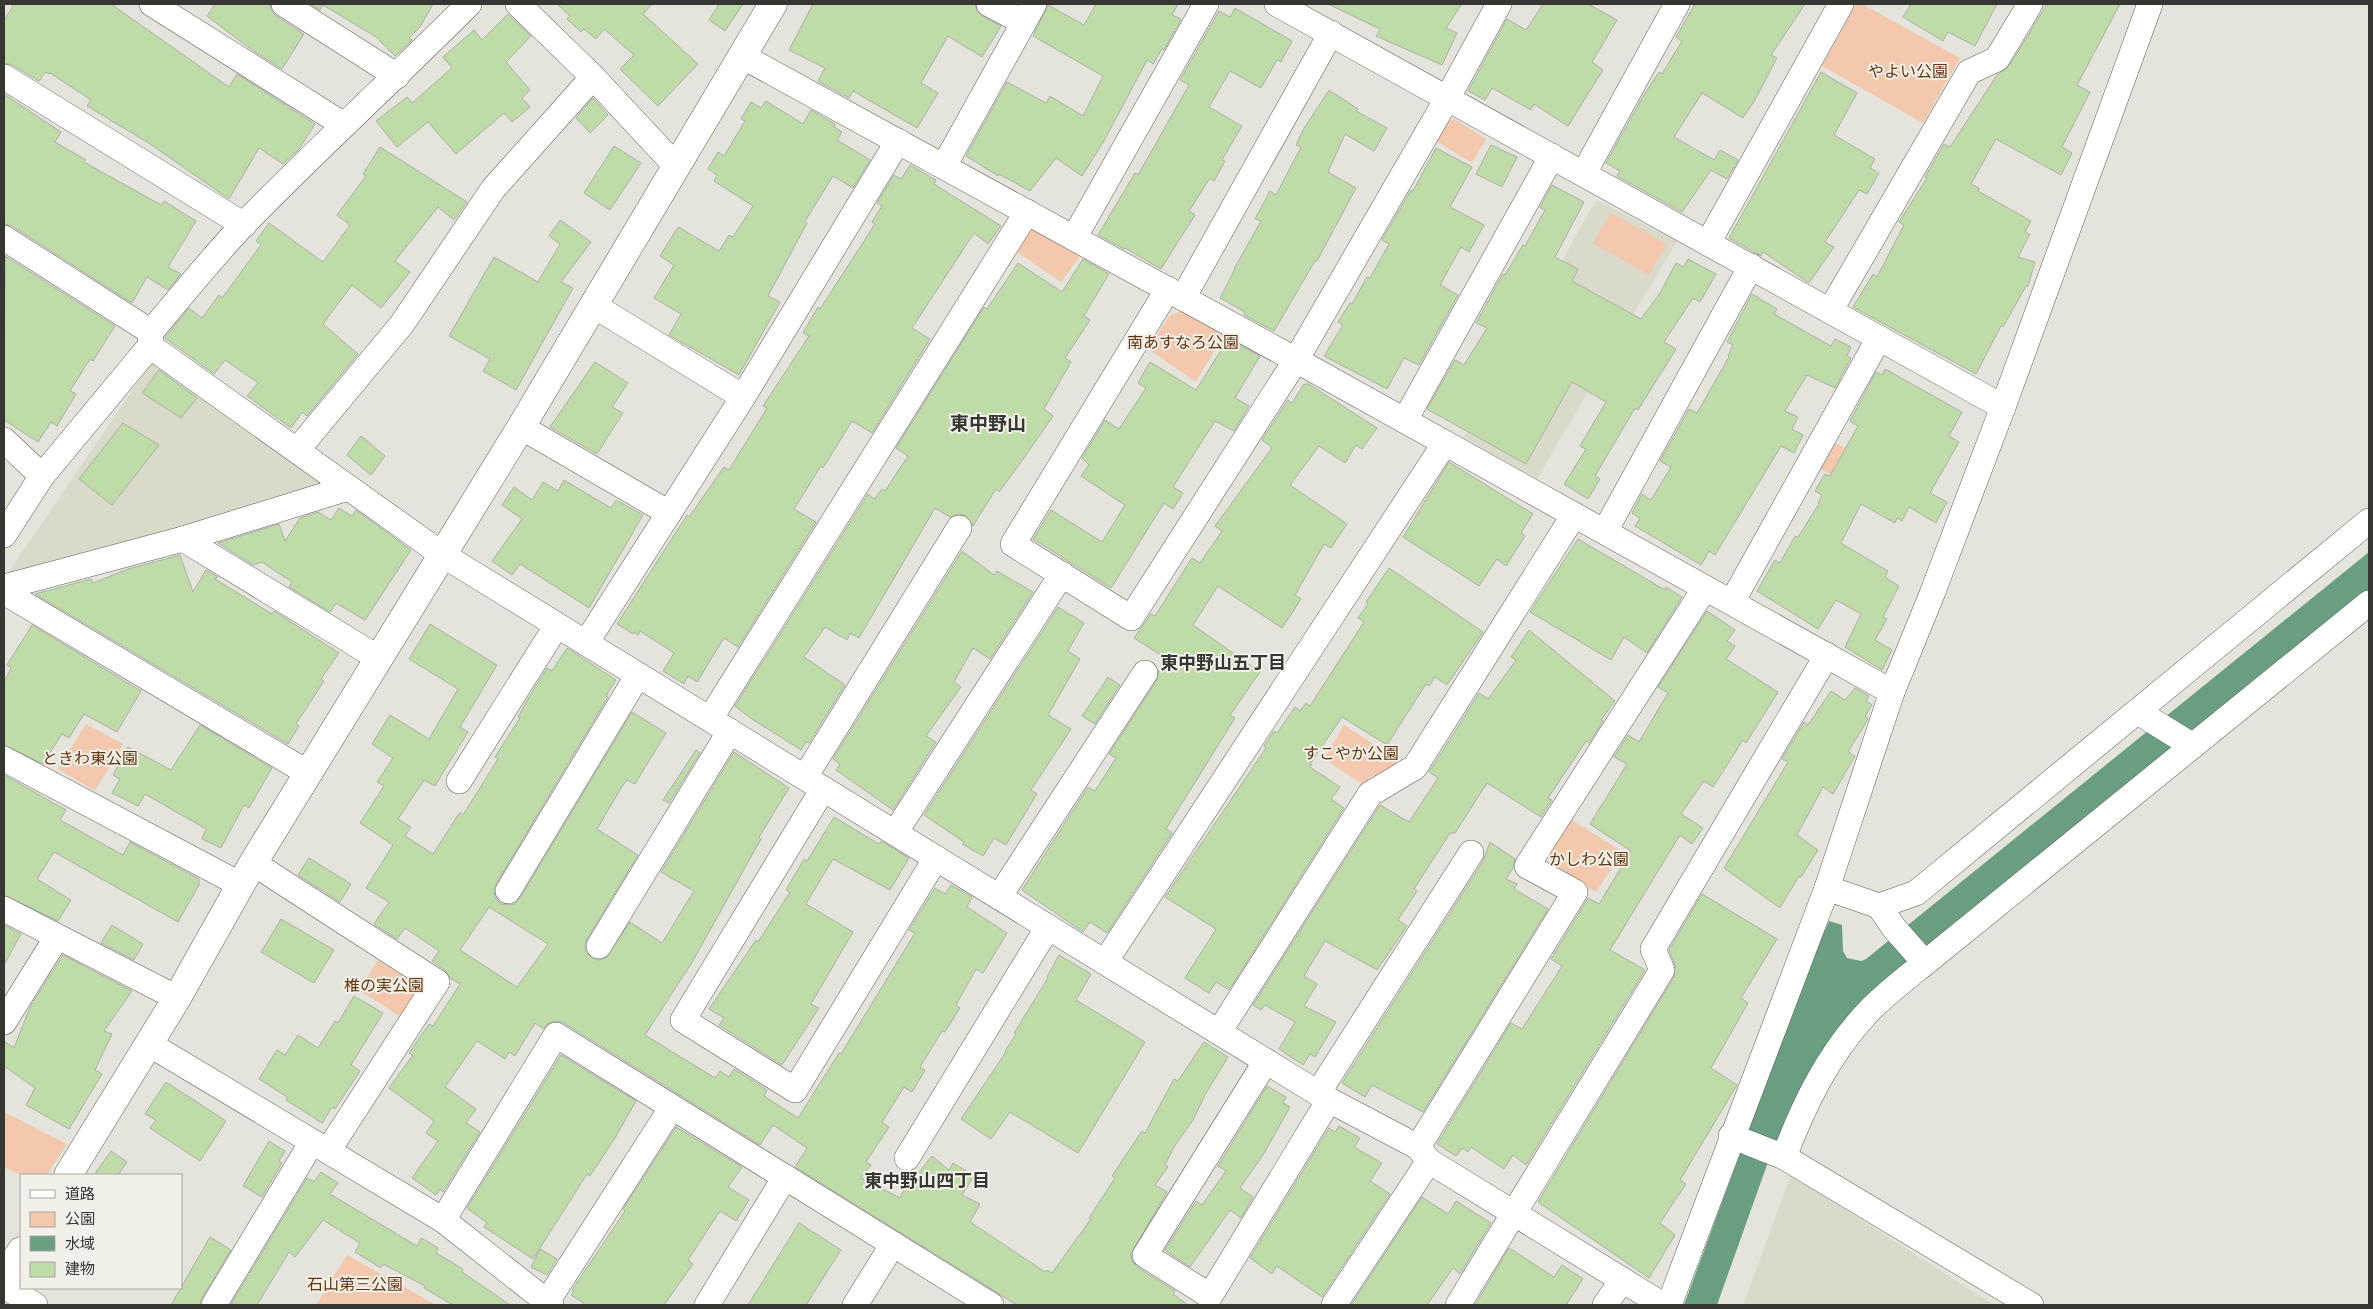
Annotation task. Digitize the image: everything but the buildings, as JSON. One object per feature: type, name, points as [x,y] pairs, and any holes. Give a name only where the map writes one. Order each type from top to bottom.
[{"type":"street","points":[[152,4],[344,125]]},
{"type":"street","points":[[284,4],[396,76]]},
{"type":"street","points":[[4,535],[42,476],[207,265],[244,225],[344,125],[469,4]]},
{"type":"street","points":[[518,4],[593,77],[675,165]]},
{"type":"street","points":[[69,1174],[177,998],[247,874],[308,773],[521,427],[675,165],[773,4]]},
{"type":"street","points":[[944,166],[1029,13],[989,4]]},
{"type":"street","points":[[1074,238],[1206,4]]},
{"type":"street","points":[[1277,4],[1314,12],[1331,32],[2003,407]]},
{"type":"street","points":[[1331,32],[1176,293],[1013,544],[1131,618],[1296,360],[1448,97],[1499,4]]},
{"type":"street","points":[[1584,173],[1676,4]]},
{"type":"street","points":[[1708,243],[1841,4]]},
{"type":"street","points":[[1830,311],[1969,72],[1997,59],[2030,4]]},
{"type":"street","points":[[1669,1305],[1736,1139],[1827,888],[1892,692],[1932,594],[2003,407],[2150,4]]},
{"type":"street","points":[[742,56],[1176,293],[1892,692]]},
{"type":"street","points":[[298,449],[402,324],[493,189],[593,77]]},
{"type":"street","points":[[4,78],[244,225]]},
{"type":"street","points":[[586,643],[742,397],[898,141]]},
{"type":"street","points":[[1405,420],[1552,156]]},
{"type":"street","points":[[599,946],[720,725],[1027,212]]},
{"type":"street","points":[[4,238],[150,339],[348,488],[443,555],[1266,1061],[1424,1154],[1514,1213],[1663,1305]]},
{"type":"street","points":[[1605,532],[1751,266]]},
{"type":"street","points":[[594,305],[742,397]]},
{"type":"street","points":[[1732,602],[1879,338]]},
{"type":"street","points":[[521,427],[669,513]]},
{"type":"street","points":[[4,440],[42,476]]},
{"type":"street","points":[[1104,962],[1444,442]]},
{"type":"street","points":[[4,587],[183,539],[348,488]]},
{"type":"street","points":[[1219,1032],[1370,794],[1416,767],[1574,514]]},
{"type":"street","points":[[1879,906],[1916,893],[2144,716],[2369,522]]},
{"type":"street","points":[[936,858],[795,1090],[683,1020],[814,783],[959,528]]},
{"type":"street","points":[[183,539],[380,658]]},
{"type":"street","points":[[895,833],[1062,574]]},
{"type":"street","points":[[1334,1305],[1424,1154],[1575,892],[1527,866],[1706,588]]},
{"type":"street","points":[[4,592],[308,773]]},
{"type":"street","points":[[1779,1155],[1807,1099],[1847,1036],[1868,1012],[1922,960],[2189,744],[2369,603]]},
{"type":"street","points":[[459,781],[557,625]]},
{"type":"street","points":[[1458,1305],[1662,970],[1653,949],[1827,655]]},
{"type":"street","points":[[999,897],[1145,673]]},
{"type":"street","points":[[508,891],[638,675]]},
{"type":"street","points":[[2144,716],[2189,744]]},
{"type":"street","points":[[4,759],[247,874],[437,982],[320,1146],[214,1305]]},
{"type":"street","points":[[1266,1061],[1145,1255],[1210,1296],[1324,1096],[1471,853]]},
{"type":"street","points":[[1827,888],[1879,906],[1894,928],[1922,960]]},
{"type":"street","points":[[4,909],[177,998]]},
{"type":"street","points":[[907,1158],[1048,927]]},
{"type":"street","points":[[4,1022],[57,937]]},
{"type":"street","points":[[443,1220],[556,1035],[990,1305]]},
{"type":"street","points":[[149,1044],[443,1220],[548,1304],[672,1107]]},
{"type":"street","points":[[1736,1139],[1779,1155],[2030,1305]]},
{"type":"street","points":[[707,1305],[785,1177]]},
{"type":"street","points":[[855,1305],[893,1244]]},
{"type":"street","points":[[4,1279],[20,1253]]},
{"type":"street","points":[[1605,1305],[1622,1280]]},
{"type":"street","points":[[4,1286],[35,1305]]},
{"type":"shaded area","points":[[1596,200],[1677,241],[1537,479],[1464,437]]},
{"type":"shaded area","points":[[155,357],[324,484],[4,586],[4,579]]},
{"type":"shaded area","points":[[1791,1175],[1994,1305],[1743,1305]]},
{"type":"green space","name":"やよい公園","points":[[1856,4],[1862,4],[1960,58],[1923,123],[1822,66]]},
{"type":"green space","points":[[1454,119],[1486,139],[1472,163],[1434,140],[1445,122]]},
{"type":"green space","points":[[1611,213],[1667,244],[1649,275],[1593,243]]},
{"type":"green space","points":[[1034,229],[1080,256],[1061,282],[1014,250],[1025,232]]},
{"type":"green space","name":"南あすなろ公園","points":[[1182,311],[1223,335],[1196,382],[1148,349],[1170,315]]},
{"type":"green space","points":[[1830,440],[1889,470],[1875,499],[1815,466]]},
{"type":"green space","name":"ときわ東公園","points":[[86,724],[123,744],[95,791],[58,769]]},
{"type":"green space","name":"すこやか公園","points":[[1344,725],[1403,763],[1396,772],[1371,776],[1364,785],[1324,759]]},
{"type":"green space","name":"かしわ公園","points":[[1570,819],[1623,852],[1596,892],[1553,865],[1547,856]]},
{"type":"green space","name":"椎の実公園","points":[[378,960],[416,984],[416,994],[401,1017],[359,990]]},
{"type":"green space","points":[[4,1112],[67,1144],[48,1174],[20,1175],[4,1167]]},
{"type":"green space","name":"石山第三公園","points":[[347,1255],[436,1305],[316,1305]]},
{"type":"water","points":[[2369,552],[2369,591],[1912,961],[1768,1162],[1717,1305],[1684,1305],[1811,962],[1829,921],[1842,925],[1843,951],[1847,958],[1861,961],[1866,959]]},
{"type":"district","name":"東中野山","points":[[988,423]]},
{"type":"district","name":"東中野山五丁目","points":[[1223,662]]},
{"type":"district","name":"東中野山四丁目","points":[[927,1180]]}]
